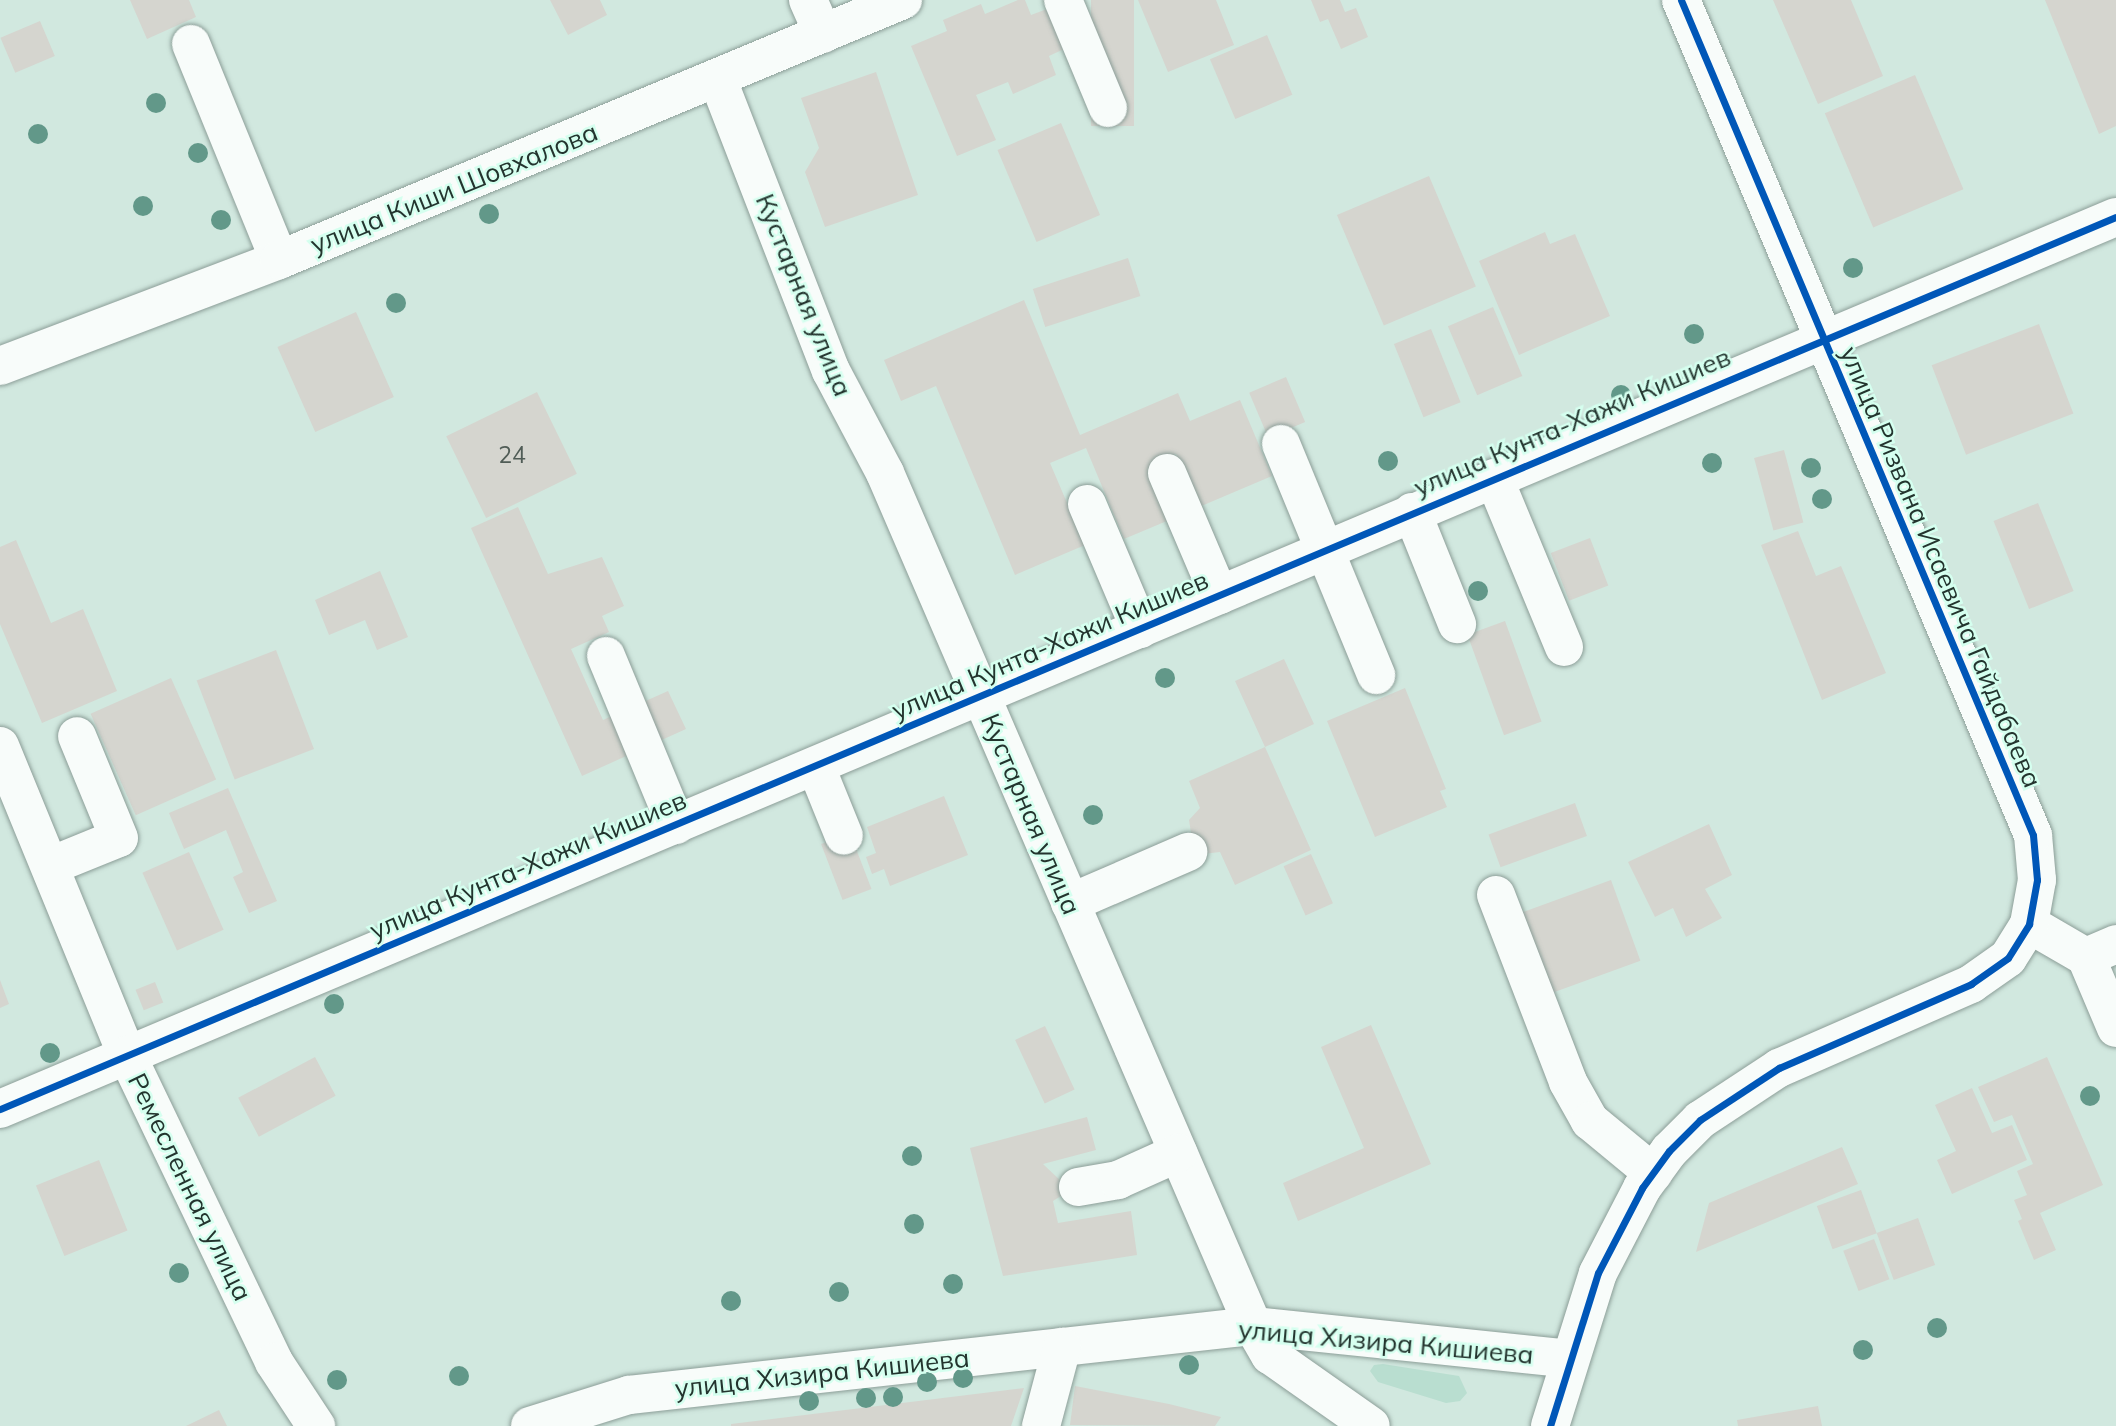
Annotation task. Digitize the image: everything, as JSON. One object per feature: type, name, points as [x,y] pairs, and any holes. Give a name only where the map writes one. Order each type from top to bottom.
[{"type":"street","name":"улица Киши Шовхалова","points":[[0,366],[279,260],[718,80],[815,17],[903,0]]},
{"type":"street","points":[[1063,0],[1108,108]]},
{"type":"street","name":"улица Ризвана Исаевича Гайдабаева","points":[[1681,0],[2032,835],[2037,880],[2029,924]]},
{"type":"street","points":[[191,44],[279,260]]},
{"type":"street","name":"Кустарная улица","points":[[718,80],[857,438],[981,698],[1253,1326],[1270,1354],[1371,1426]]},
{"type":"street","name":"улица Кунта-Хажи Кишиев","points":[[0,1109],[981,698],[1412,512],[2116,217]]},
{"type":"street","points":[[1282,444],[1376,675]]},
{"type":"street","points":[[1167,473],[1219,596]]},
{"type":"street","points":[[1494,478],[1563,647]]},
{"type":"street","points":[[1087,504],[1140,629]]},
{"type":"street","points":[[1412,512],[1457,624]]},
{"type":"street","points":[[606,656],[676,825]]},
{"type":"street","points":[[50,866],[119,838],[78,736]]},
{"type":"street","name":"Ремесленная улица","points":[[0,746],[127,1055],[274,1362],[316,1426]]},
{"type":"street","points":[[816,767],[844,836]]},
{"type":"street","points":[[1070,903],[1188,852]]},
{"type":"street","points":[[1496,895],[1568,1082],[1590,1121],[1653,1173]]},
{"type":"street","points":[[2029,924],[2101,950],[2116,1028]]},
{"type":"street","name":"улица Хизира Кишиева","points":[[530,1426],[629,1395],[1253,1326],[1570,1359],[1608,1251],[1653,1173],[1700,1120],[1739,1093],[1814,1052],[1971,984],[2008,958],[2029,924]]},
{"type":"street","points":[[1077,1187],[1118,1180],[1178,1153]]},
{"type":"street","points":[[1041,1426],[1062,1347]]},
{"type":"street","points":[[1550,1426],[1570,1359]]},
{"type":"green space","points":[[1383,1364],[1459,1376],[1467,1393],[1460,1401],[1446,1403],[1378,1382],[1370,1371],[1374,1365]]},
{"type":"building","points":[[130,0],[189,0],[196,17],[147,39]]},
{"type":"building","points":[[550,0],[600,0],[607,15],[568,35]]},
{"type":"building","points":[[1018,0],[1025,0],[1031,15],[1047,9],[1064,49],[1049,56],[1056,75],[1013,94],[1008,82],[976,95],[996,140],[957,156],[911,46],[947,31],[943,20],[981,4],[985,14]]},
{"type":"building","points":[[1091,0],[1134,0],[1134,126],[1091,126]]},
{"type":"building","points":[[1138,0],[1216,0],[1234,45],[1168,72]]},
{"type":"building","points":[[1311,0],[1340,0],[1345,12],[1356,8],[1368,37],[1341,49],[1328,19],[1320,22]]},
{"type":"building","points":[[1773,0],[1851,0],[1883,76],[1818,104]]},
{"type":"building","points":[[2045,0],[2116,0],[2116,126],[2099,134]]},
{"type":"building","points":[[40,21],[55,56],[15,73],[0,38]]},
{"type":"building","points":[[1267,35],[1292,95],[1235,119],[1210,59]]},
{"type":"building","points":[[876,72],[918,195],[825,227],[805,172],[819,148],[801,98]]},
{"type":"building","points":[[1915,75],[1963,189],[1873,227],[1825,113]]},
{"type":"building","points":[[1061,123],[1100,215],[1037,242],[997,150]]},
{"type":"building","points":[[1429,176],[1476,286],[1384,326],[1337,215]]},
{"type":"building","points":[[1545,232],[1550,244],[1575,234],[1610,316],[1519,355],[1479,261]]},
{"type":"building","points":[[1128,258],[1140,296],[1045,327],[1033,289]]},
{"type":"building","points":[[1024,300],[1080,435],[1178,393],[1190,421],[1240,400],[1272,476],[1199,507],[1176,454],[1151,465],[1174,518],[1124,539],[1086,448],[1050,463],[1085,545],[1015,575],[936,386],[901,401],[884,360]]},
{"type":"building","points":[[1493,307],[1522,376],[1477,395],[1448,326]]},
{"type":"building","points":[[356,312],[394,397],[315,432],[277,347]]},
{"type":"building","points":[[2039,324],[2073,414],[1966,455],[1932,365]]},
{"type":"building","points":[[1431,329],[1461,402],[1424,417],[1394,344]]},
{"type":"building","points":[[1286,377],[1305,422],[1268,438],[1249,393]]},
{"type":"building","points":[[537,392],[577,474],[486,518],[446,436]]},
{"type":"building","points":[[1784,450],[1803,522],[1773,530],[1754,458]]},
{"type":"building","points":[[2038,503],[2074,591],[2029,609],[1993,521]]},
{"type":"building","points":[[518,507],[548,574],[602,557],[624,606],[602,616],[609,632],[571,649],[603,720],[668,691],[686,729],[582,776],[471,528]]},
{"type":"building","points":[[1798,531],[1816,576],[1841,566],[1886,673],[1822,700],[1761,545]]},
{"type":"building","points":[[1590,538],[1608,586],[1569,601],[1551,553]]},
{"type":"building","points":[[16,540],[51,623],[83,609],[117,691],[42,723],[0,624],[0,547]]},
{"type":"building","points":[[380,571],[408,637],[377,650],[365,620],[329,635],[315,600]]},
{"type":"building","points":[[1505,621],[1542,722],[1504,735],[1467,635]]},
{"type":"building","points":[[276,650],[314,749],[235,779],[197,680]]},
{"type":"building","points":[[1284,659],[1314,724],[1265,747],[1235,681]]},
{"type":"building","points":[[171,678],[216,779],[136,815],[91,714]]},
{"type":"building","points":[[1405,688],[1446,789],[1440,791],[1447,807],[1375,837],[1327,721]]},
{"type":"building","points":[[1265,747],[1311,850],[1235,885],[1220,852],[1203,854],[1192,839],[1189,820],[1200,808],[1189,781]]},
{"type":"building","points":[[228,788],[277,901],[249,913],[233,877],[243,872],[226,830],[184,849],[169,813]]},
{"type":"building","points":[[944,796],[968,855],[890,886],[884,869],[872,874],[866,857],[876,853],[867,827]]},
{"type":"building","points":[[1575,803],[1587,836],[1501,867],[1489,834]]},
{"type":"building","points":[[1709,824],[1732,875],[1705,889],[1722,918],[1686,937],[1673,908],[1655,917],[1628,862]]},
{"type":"building","points":[[850,833],[872,889],[843,900],[821,844]]},
{"type":"building","points":[[189,852],[224,930],[177,950],[142,873]]},
{"type":"building","points":[[1311,854],[1333,903],[1306,916],[1284,866]]},
{"type":"building","points":[[1611,880],[1640,961],[1551,993],[1522,912]]},
{"type":"building","points":[[0,980],[9,1004],[0,1008]]},
{"type":"building","points":[[155,982],[163,1002],[144,1010],[136,990]]},
{"type":"building","points":[[1371,1025],[1431,1164],[1298,1221],[1283,1183],[1364,1148],[1321,1047]]},
{"type":"building","points":[[1045,1026],[1075,1089],[1045,1103],[1015,1040]]},
{"type":"building","points":[[315,1057],[336,1096],[259,1137],[238,1098]]},
{"type":"building","points":[[2047,1057],[2103,1185],[2040,1213],[2056,1250],[2034,1260],[2018,1221],[2022,1219],[2014,1200],[2027,1195],[2017,1171],[2033,1164],[2012,1115],[1994,1122],[1978,1087]]},
{"type":"building","points":[[1972,1088],[1992,1133],[2012,1125],[2027,1160],[1952,1194],[1937,1160],[1956,1151],[1935,1105]]},
{"type":"building","points":[[1087,1117],[1096,1150],[1043,1164],[1063,1183],[1061,1196],[1053,1201],[1058,1223],[1131,1211],[1137,1255],[1003,1276],[970,1148]]},
{"type":"building","points":[[1842,1147],[1858,1184],[1696,1252],[1709,1203]]},
{"type":"building","points":[[99,1160],[127,1230],[64,1256],[36,1185]]},
{"type":"building","points":[[1861,1190],[1877,1233],[1833,1249],[1817,1206]]},
{"type":"building","points":[[1918,1218],[1935,1265],[1894,1280],[1877,1233]]},
{"type":"building","points":[[1874,1239],[1889,1279],[1859,1291],[1843,1251]]},
{"type":"building","points":[[1075,1386],[1221,1417],[1215,1426],[1070,1425]]},
{"type":"building","points":[[1024,1388],[1011,1426],[731,1426],[731,1424]]},
{"type":"building","points":[[1818,1406],[1822,1426],[1738,1426],[1737,1420]]},
{"type":"building","points":[[219,1410],[227,1426],[186,1426]]},
{"type":"cycle path","points":[[1550,1426],[1598,1273],[1642,1188],[1669,1151],[1700,1120],[1779,1068],[1971,984],[2008,958],[2029,924],[2037,880],[2033,835],[1681,0]]},
{"type":"cycle path","points":[[0,1109],[2116,217]]}]
